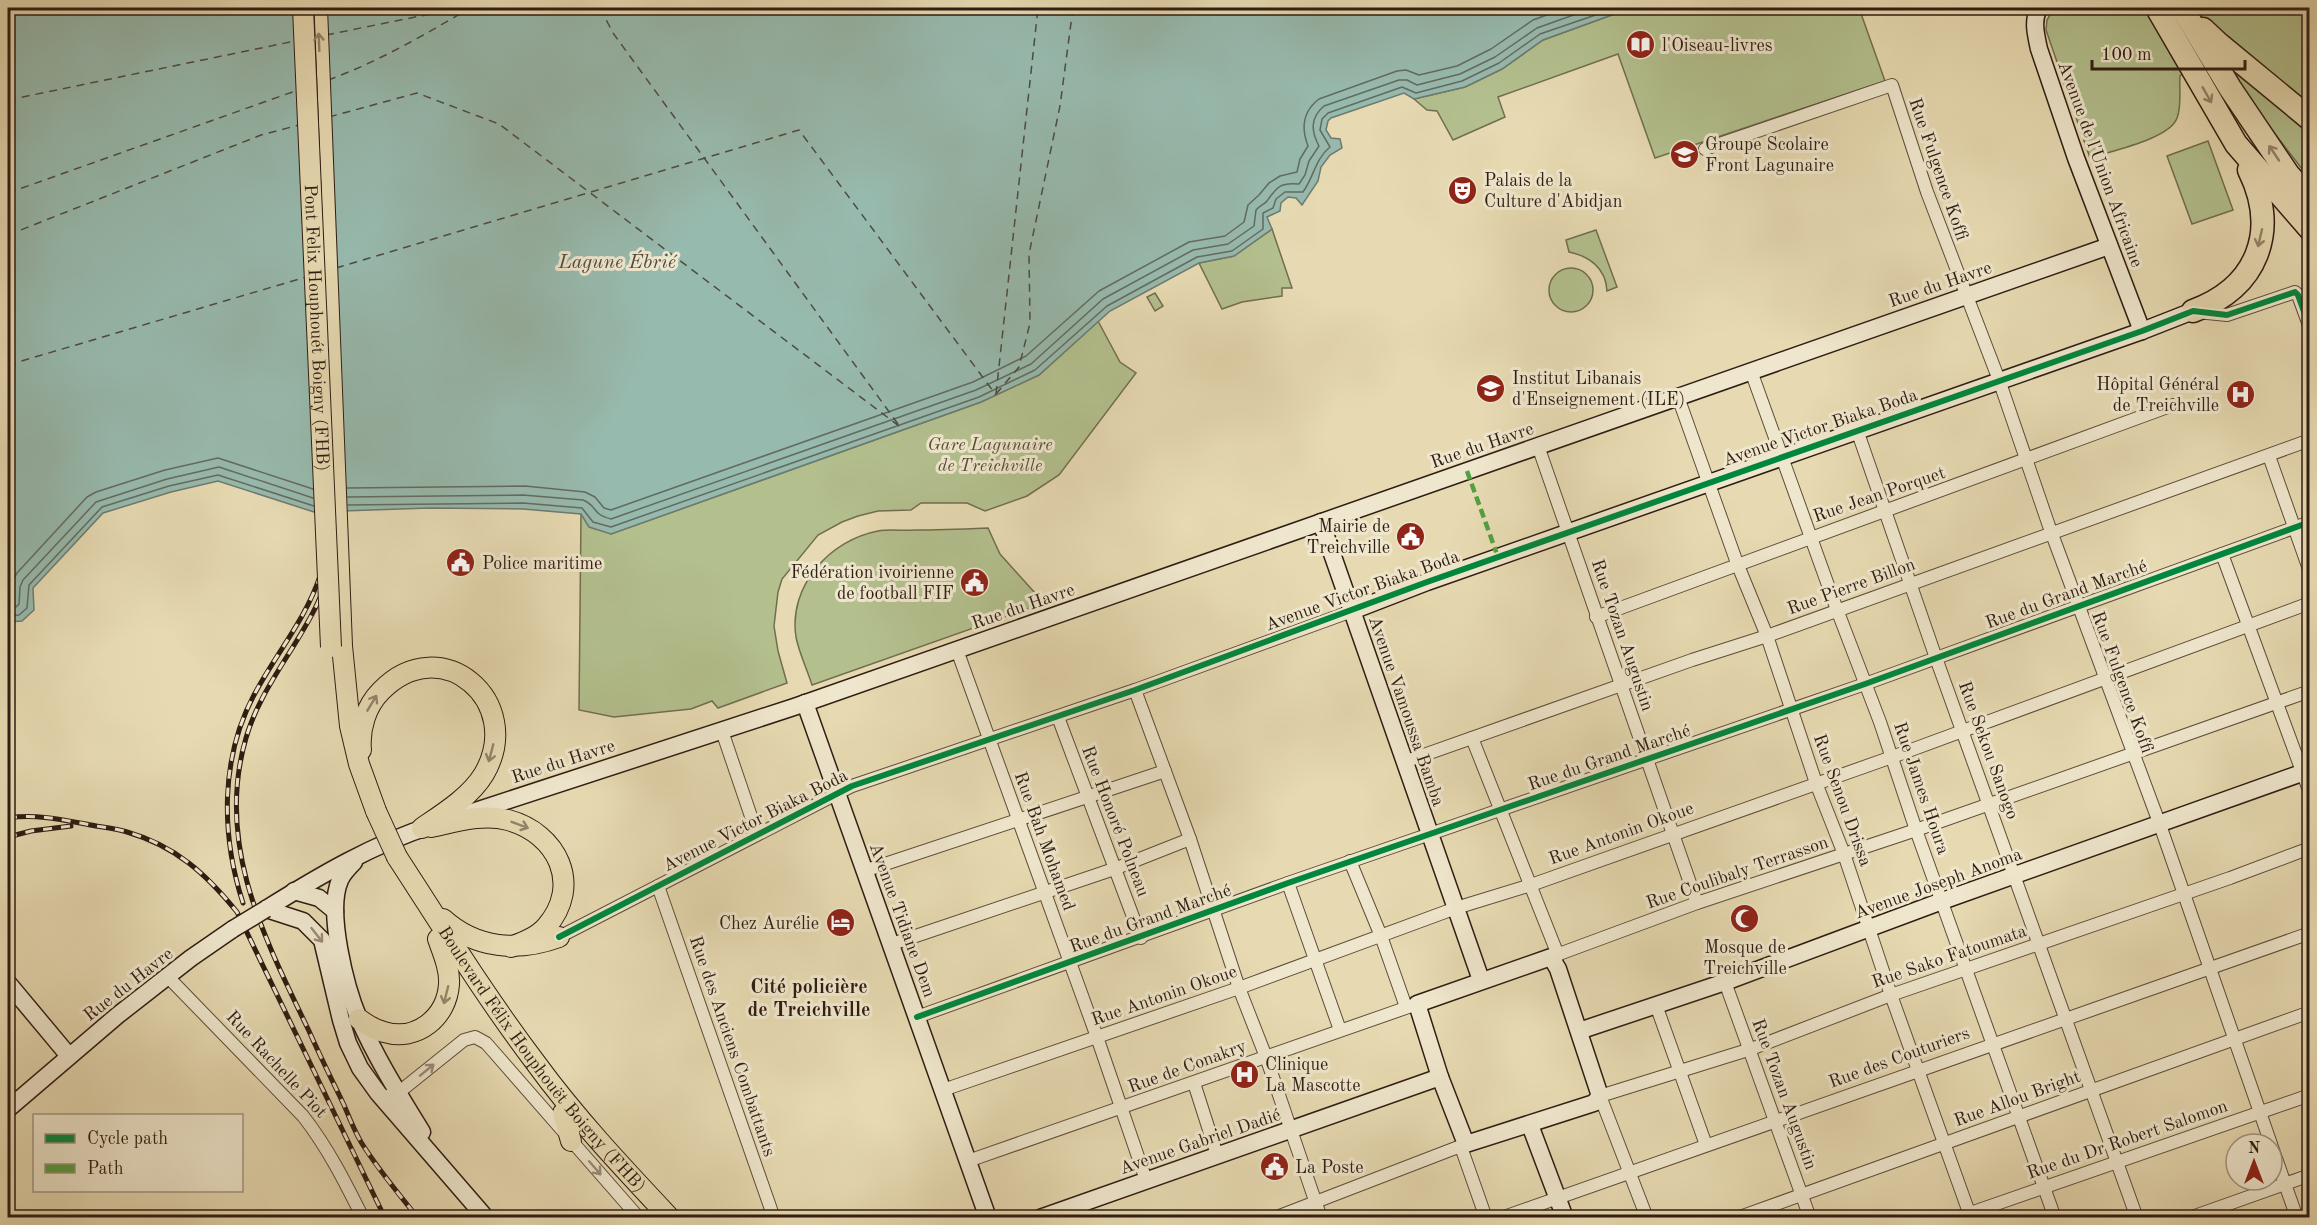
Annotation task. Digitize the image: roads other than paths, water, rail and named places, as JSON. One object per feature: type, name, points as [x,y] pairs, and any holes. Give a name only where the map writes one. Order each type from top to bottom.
[{"type":"highway","points":[[2157,8],[2235,144],[2261,198],[2264,218],[2256,256],[2237,284],[2222,298],[2193,311]]},
{"type":"highway","points":[[2182,8],[2219,44],[2310,119]]},
{"type":"highway","points":[[2182,8],[2230,88],[2288,174],[2310,199]]},
{"type":"highway","points":[[2235,144],[2310,230]]},
{"type":"main road","name":"Pont Felix Houphouét Boigny (FHB)","points":[[303,8],[336,647]]},
{"type":"main road","name":"Pont Felix Houphouét Boigny (FHB)","points":[[317,8],[336,647]]},
{"type":"main road","points":[[336,647],[350,726],[372,813]]},
{"type":"main road","points":[[336,647],[334,705],[339,733],[355,785],[438,939],[448,969],[449,984],[441,1011],[431,1023],[418,1030],[398,1035],[378,1030],[359,1019]]},
{"type":"main road","points":[[364,780],[361,745],[365,715],[369,705],[384,688],[406,672],[419,668],[436,667],[453,670],[468,678],[489,704],[494,720],[495,740],[490,759],[484,774],[471,790],[454,806],[422,828]]},
{"type":"main road","points":[[422,828],[480,818],[506,819],[535,831],[554,851],[562,876],[563,890],[560,904],[541,932],[511,947]]},
{"type":"main road","points":[[393,859],[456,930],[486,944],[511,947],[543,943],[559,937]]},
{"type":"main road","name":"Boulevard Félix Houphouët Boigny (FHB)","points":[[422,894],[482,989],[536,1064],[621,1166],[670,1218]]},
{"type":"main road","name":"Boulevard Félix Houphouët Boigny (FHB)","points":[[438,939],[528,1071],[654,1218]]},
{"type":"main road","points":[[563,1113],[571,1141]]},
{"type":"street","name":"Avenue de l'Union Africaine","points":[[2039,8],[2036,14],[2035,31],[2039,49],[2076,158],[2142,331]]},
{"type":"street","name":"Rue Fulgence Koffi","points":[[1706,149],[1892,85],[1927,192],[1999,380],[2052,532],[2107,678],[2267,1132]]},
{"type":"street","name":"Rue du Havre","points":[[8,1109],[69,1056],[168,977],[233,929],[294,891],[365,853],[422,828],[805,703],[2109,246]]},
{"type":"street","points":[[2193,311],[2227,315],[2295,292],[2310,328]]},
{"type":"street","name":"Avenue Victor Biaka Boda","points":[[559,937],[836,793],[907,766],[1135,690],[1568,532],[2142,331],[2193,311]]},
{"type":"street","name":"Rue James Houra","points":[[1751,371],[1892,757],[2055,1218]]},
{"type":"street","name":"Rue Senou Drissa","points":[[1678,397],[1737,563],[1767,636],[1816,783],[1844,854],[1970,1215]]},
{"type":"street","name":"Rue Jean Porquet","points":[[1596,616],[2173,405]]},
{"type":"street","name":"Rue Sekou Sanogo","points":[[1857,430],[1936,658],[2137,1218]]},
{"type":"street","name":"Rue Pierre Billon","points":[[1404,762],[1692,660],[1767,636],[2310,440]]},
{"type":"street","name":"Rue Tozan Augustin","points":[[1538,446],[1697,903]]},
{"type":"street","points":[[2269,456],[2310,572]]},
{"type":"street","name":"Avenue Vamoussa Bamba","points":[[1321,522],[1481,980]]},
{"type":"street","name":"Rue du Grand Marché","points":[[917,1017],[1350,861],[1865,684],[2310,522]]},
{"type":"street","points":[[2222,554],[2276,702],[2306,772],[2310,793]]},
{"type":"street","name":"Rue Antonin Okoue","points":[[943,1089],[1239,988],[1456,908],[1531,885],[1892,757],[2310,603]]},
{"type":"street","name":"Rue Bah Mohamed","points":[[957,650],[1071,963],[1146,1180]]},
{"type":"street","points":[[1135,690],[1190,839],[1239,988],[1266,1057],[1289,1130],[1321,1218]]},
{"type":"street","name":"Rue Coulibaly Terrasson","points":[[1554,956],[1697,903],[1916,830],[2310,691]]},
{"type":"street","name":"Avenue Tidiane Dem","points":[[805,703],[988,1218]]},
{"type":"street","name":"Rue Honoré Polneau","points":[[1058,717],[1141,938]]},
{"type":"street","points":[[722,731],[757,834]]},
{"type":"street","points":[[1472,738],[1531,885],[1600,1096],[1647,1218]]},
{"type":"street","points":[[864,871],[1164,771]]},
{"type":"street","name":"Avenue Joseph Anoma","points":[[1579,1031],[1725,982],[1942,901],[2306,772]]},
{"type":"street","points":[[892,944],[1114,869],[1190,839]]},
{"type":"street","name":"Rue Sako Fatoumata","points":[[1600,1096],[1750,1049],[1892,994],[2310,848]]},
{"type":"street","points":[[365,853],[340,879],[335,911],[344,971],[359,1019],[399,1093],[448,1173]]},
{"type":"street","points":[[1350,861],[1440,1077],[1486,1218]]},
{"type":"street","points":[[1288,883],[1340,1030]]},
{"type":"street","name":"Rue des Anciens Combattants","points":[[658,886],[774,1218]]},
{"type":"street","points":[[294,891],[319,898],[335,911]]},
{"type":"street","points":[[266,909],[303,921],[322,940],[340,1020],[360,1068],[378,1093],[486,1218]]},
{"type":"street","name":"Rue des Couturiers","points":[[1501,1218],[2310,933]]},
{"type":"street","points":[[1411,1006],[1554,956]]},
{"type":"street","name":"Rue Rachelle Piot","points":[[168,977],[303,1116],[321,1139],[336,1164],[363,1218]]},
{"type":"street","name":"Rue Tozan Augustin","points":[[1725,982],[1810,1218]]},
{"type":"street","points":[[8,983],[69,1056]]},
{"type":"street","points":[[1656,1005],[1706,1146]]},
{"type":"street","name":"Rue de Conakry","points":[[968,1161],[1411,1006]]},
{"type":"street","name":"Rue Allou Bright","points":[[1737,1218],[2310,1012]]},
{"type":"street","name":"Boulevard Félix Houphouët Boigny (FHB)","points":[[399,1093],[464,1040],[475,1037],[486,1043],[639,1218]]},
{"type":"street","name":"Avenue Gabriel Dadié","points":[[1040,1218],[1077,1211],[1146,1180],[1440,1077]]},
{"type":"street","points":[[1194,1083],[1216,1155]]},
{"type":"street","points":[[378,1093],[389,1095],[399,1093]]},
{"type":"street","name":"Rue du Dr Robert Salomon","points":[[1956,1218],[2310,1095]]},
{"type":"street","points":[[1274,1218],[1464,1145],[1594,1103],[1600,1096]]},
{"type":"street","points":[[1530,1125],[1565,1218]]},
{"type":"street","points":[[2189,1218],[2310,1175]]},
{"type":"street","name":"Rue Fulgence Koffi","points":[[2284,1181],[2297,1218]]},
{"type":"water","name":"Lagune Ébrié","points":[[8,8],[1631,8],[1543,40],[1502,69],[1465,87],[1414,99],[1404,93],[1331,118],[1326,130],[1331,138],[1340,139],[1342,148],[1330,155],[1321,167],[1318,181],[1302,205],[1296,198],[1288,197],[1281,203],[1280,211],[1267,217],[1272,229],[1234,256],[1199,263],[1110,311],[1039,375],[981,402],[611,534],[589,527],[581,514],[523,509],[429,508],[314,512],[218,481],[171,492],[103,513],[33,588],[34,610],[22,621],[8,622]]},
{"type":"railway","points":[[312,8],[333,555],[327,580],[317,603],[306,626],[266,691],[246,738],[238,777],[236,815],[240,853],[249,889],[276,960],[358,1137],[418,1218]]},
{"type":"railway","points":[[243,903],[231,851],[228,824],[230,771],[235,745],[254,695],[299,622],[314,592],[323,565],[323,531]]},
{"type":"railway","points":[[8,818],[66,820],[127,832],[175,853],[214,885],[237,912],[385,1218]]},
{"type":"railway","points":[[8,837],[31,831],[71,826]]},
{"type":"place","name":"l'Oiseau-livres","points":[[1641,45]]},
{"type":"place","name":"Groupe Scolaire Front Lagunaire","points":[[1684,154]]},
{"type":"place","name":"Palais de la Culture d'Abidjan","points":[[1463,190]]},
{"type":"place","name":"Institut Libanais d'Enseignement (ILE)","points":[[1491,388]]},
{"type":"place","name":"Hôpital Général de Treichville","points":[[2240,394]]},
{"type":"place","name":"Mairie de Treichville","points":[[1411,536]]},
{"type":"place","name":"Police maritime","points":[[461,563]]},
{"type":"place","name":"Fédération ivoirienne de football FIF","points":[[975,582]]},
{"type":"place","name":"Mosque de Treichville","points":[[1745,918]]},
{"type":"place","name":"Chez Aurélie","points":[[840,923]]},
{"type":"place","name":"Clinique La Mascotte","points":[[1244,1074]]},
{"type":"place","name":"La Poste","points":[[1274,1167]]},
{"type":"district","name":"Cité policière de Treichville","points":[[809,998]]},
{"type":"park label","name":"Gare Lagunaire de Treichville","points":[[990,454]]}]
